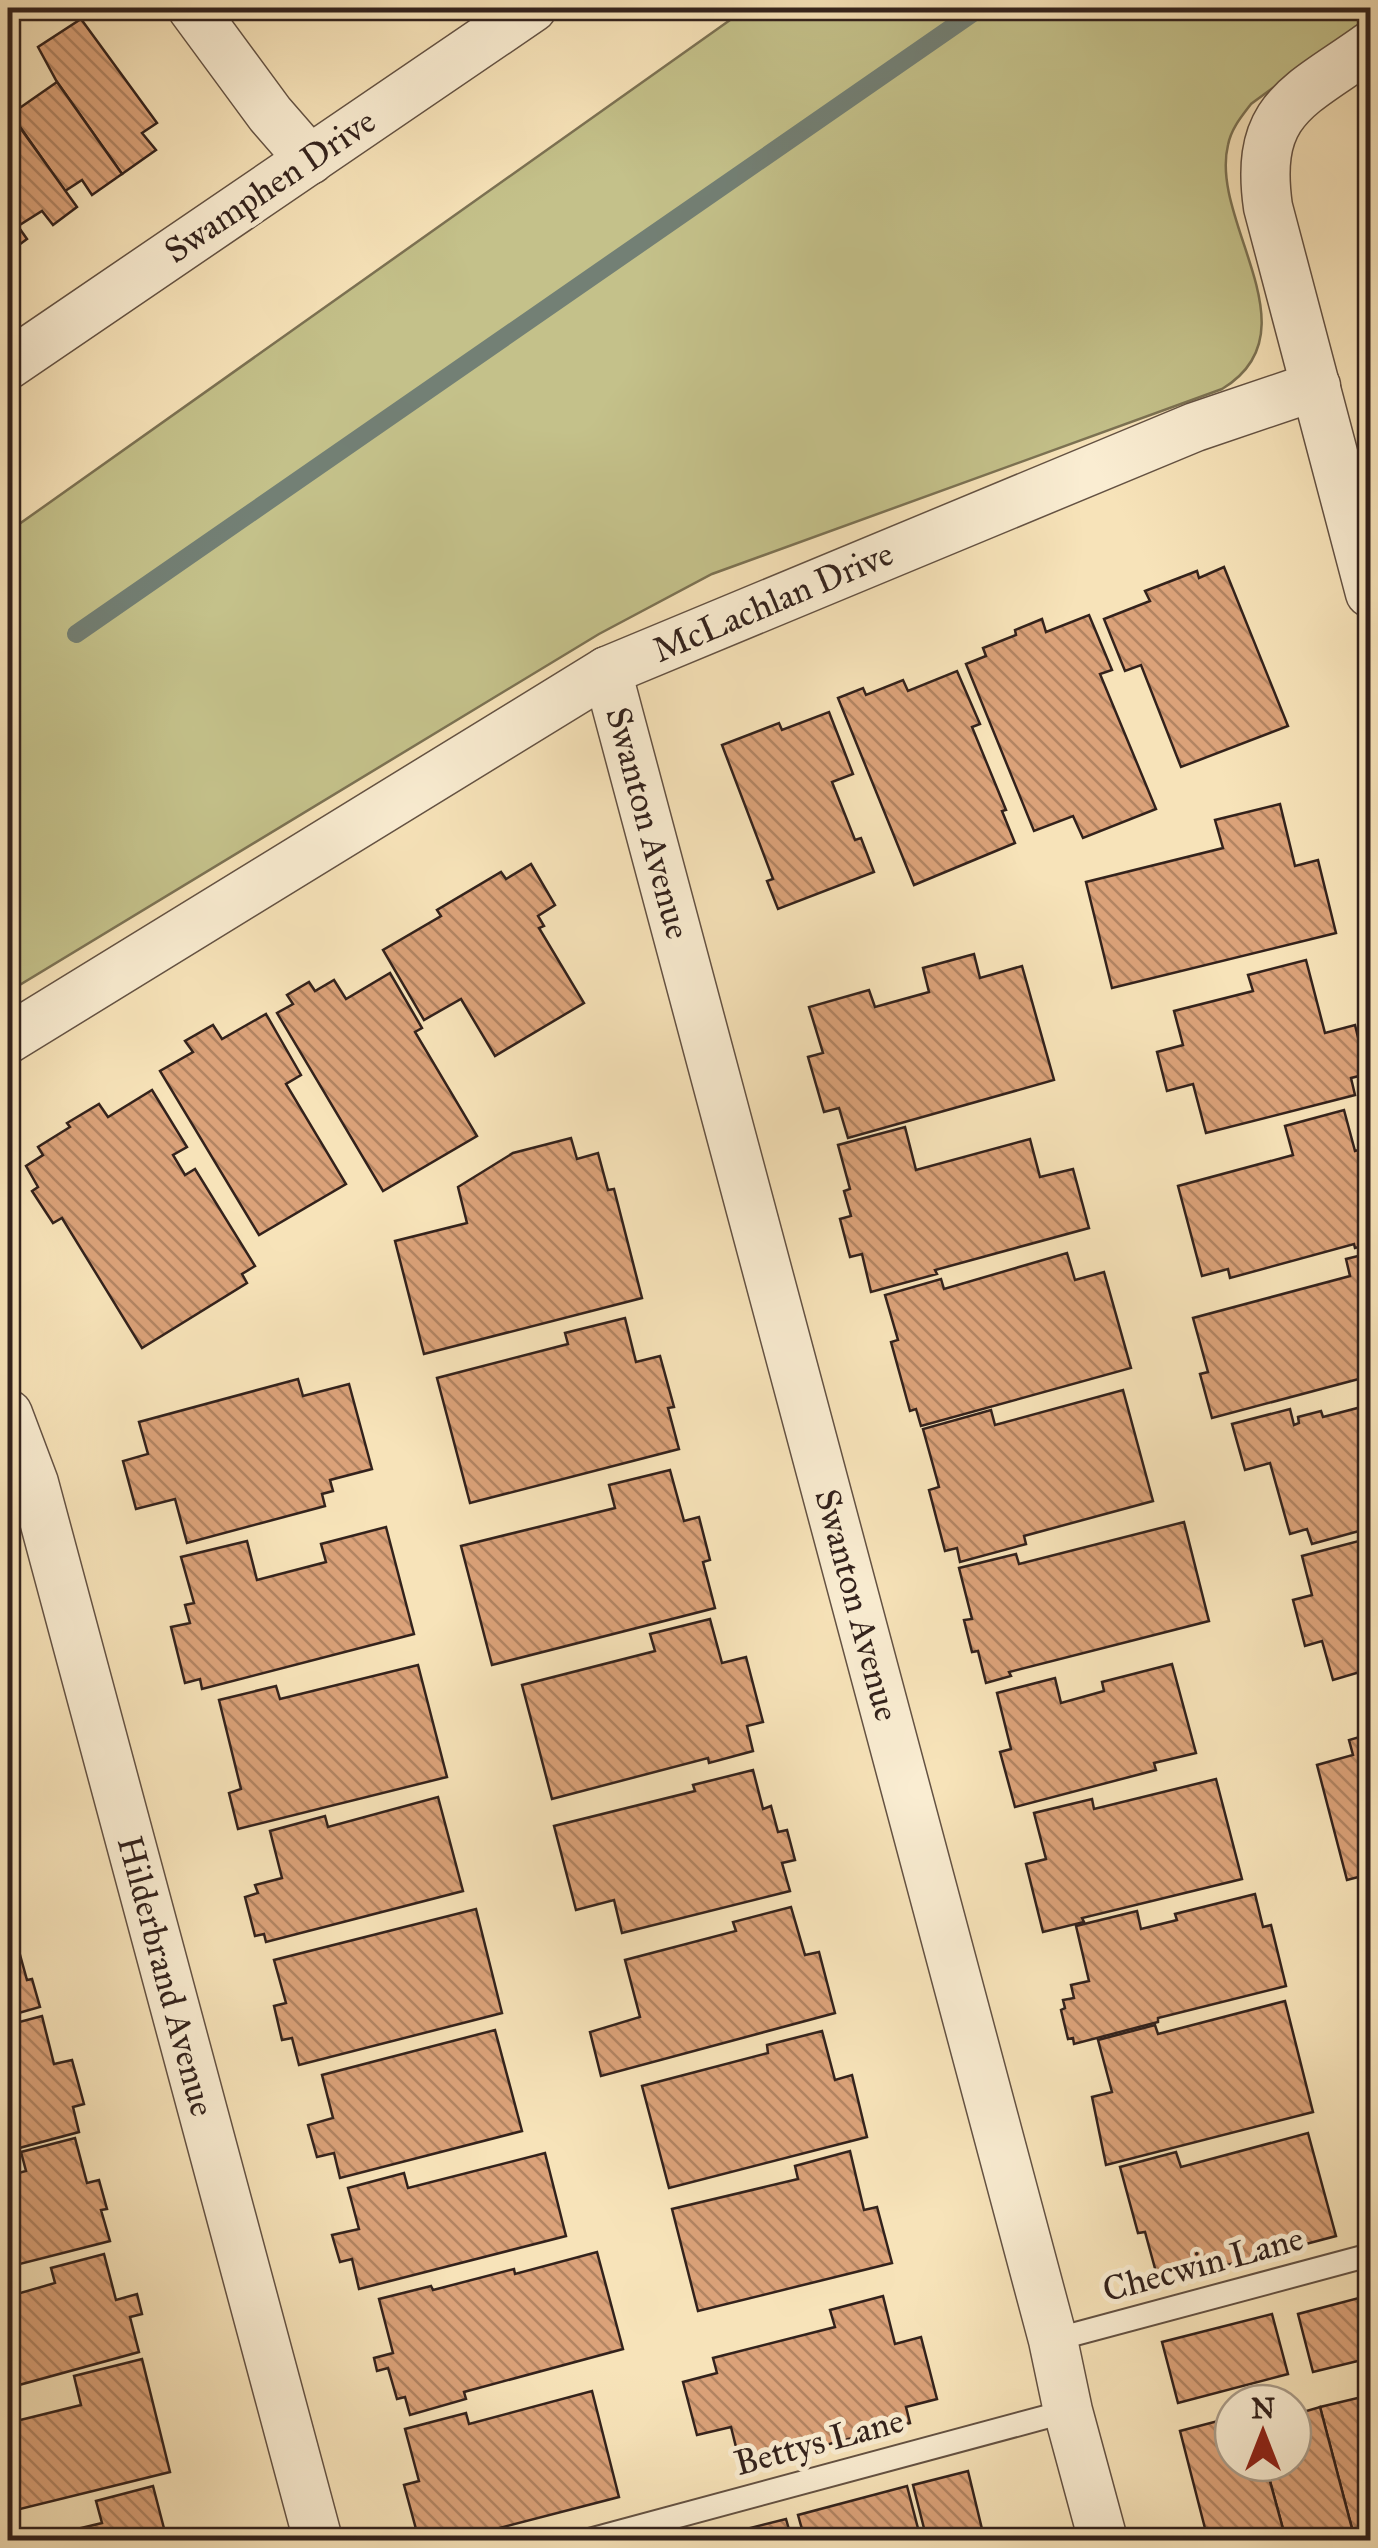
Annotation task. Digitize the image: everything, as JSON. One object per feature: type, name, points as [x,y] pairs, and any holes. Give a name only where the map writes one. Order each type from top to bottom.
[{"type":"street","points":[[192,8],[270,114],[310,160]]},
{"type":"street","name":"Swamphen Drive","points":[[8,365],[532,8]]},
{"type":"street","points":[[1370,46],[1305,92],[1279,116],[1264,158],[1268,207],[1370,593]]},
{"type":"street","name":"McLachlan Drive","points":[[8,1039],[607,671],[1195,427],[1316,386]]},
{"type":"street","name":"Swanton Avenue","points":[[607,671],[1054,2340],[1102,2540]]},
{"type":"street","name":"Hilderbrand Avenue","points":[[8,1414],[34,1483],[318,2540]]},
{"type":"lane","name":"Checwin Lane","points":[[1054,2340],[1370,2255]]},
{"type":"lane","name":"Bettys Lane","points":[[588,2540],[1068,2410]]},
{"type":"shaded area","points":[[747,8],[1370,8],[1370,16],[1251,104],[1231,134],[1226,175],[1261,307],[1260,338],[1249,365],[1222,389],[712,574],[599,634],[8,992],[8,532]]},
{"type":"building","points":[[81,19],[157,123],[142,133],[156,150],[122,174],[57,82],[38,47]]},
{"type":"building","points":[[57,82],[122,174],[92,195],[82,180],[65,191],[11,114]]},
{"type":"building","points":[[8,111],[77,207],[53,225],[42,211],[18,226],[8,212]]},
{"type":"building","points":[[8,212],[27,239],[8,253]]},
{"type":"building","points":[[1224,567],[1288,726],[1181,767],[1141,665],[1125,671],[1104,619],[1150,601],[1145,591],[1197,571],[1199,578]]},
{"type":"building","points":[[1089,615],[1112,670],[1100,674],[1156,809],[1083,838],[1073,816],[1034,831],[966,664],[986,656],[983,648],[1042,619],[1046,632]]},
{"type":"building","points":[[957,671],[980,724],[972,727],[1006,810],[1002,811],[1015,843],[914,885],[838,698],[863,688],[866,695],[903,680],[908,691]]},
{"type":"building","points":[[829,712],[853,774],[832,782],[855,840],[861,838],[874,872],[778,909],[767,881],[773,879],[722,745],[779,723],[782,730]]},
{"type":"building","points":[[1280,804],[1295,866],[1318,860],[1336,933],[1112,988],[1086,882],[1223,848],[1215,820]]},
{"type":"building","points":[[531,864],[555,905],[538,916],[544,926],[539,928],[584,1003],[495,1056],[461,999],[424,1020],[383,950],[441,916],[437,910],[501,872],[506,879]]},
{"type":"building","points":[[974,954],[980,978],[1022,966],[1054,1080],[848,1138],[839,1108],[824,1112],[808,1057],[823,1053],[809,1007],[869,990],[875,1007],[929,992],[923,968]]},
{"type":"building","points":[[1306,960],[1325,1033],[1355,1025],[1367,1074],[1351,1078],[1355,1095],[1206,1133],[1193,1084],[1167,1091],[1157,1052],[1183,1045],[1174,1011],[1253,991],[1248,975]]},
{"type":"building","points":[[390,973],[422,1028],[415,1032],[477,1136],[383,1191],[277,1013],[293,1004],[287,995],[309,982],[315,991],[334,980],[346,999]]},
{"type":"building","points":[[266,1014],[301,1075],[286,1084],[346,1184],[259,1235],[160,1071],[193,1052],[185,1041],[213,1025],[222,1039]]},
{"type":"building","points":[[152,1090],[187,1147],[173,1155],[185,1175],[195,1169],[255,1266],[242,1274],[247,1283],[142,1348],[62,1218],[53,1223],[32,1191],[38,1187],[26,1166],[43,1155],[38,1147],[70,1127],[67,1123],[99,1104],[108,1117]]},
{"type":"building","points":[[1344,1110],[1355,1151],[1370,1147],[1370,1244],[1355,1248],[1354,1244],[1230,1278],[1228,1269],[1202,1276],[1178,1186],[1293,1155],[1285,1126]]},
{"type":"building","points":[[905,1127],[916,1170],[1030,1139],[1040,1177],[1073,1169],[1089,1228],[935,1270],[937,1274],[871,1292],[862,1254],[850,1257],[840,1219],[851,1216],[844,1191],[850,1189],[838,1145]]},
{"type":"building","points":[[571,1138],[577,1159],[598,1153],[608,1190],[614,1189],[642,1298],[424,1354],[395,1241],[467,1223],[458,1187],[513,1153]]},
{"type":"building","points":[[1067,1253],[1075,1280],[1104,1272],[1131,1368],[921,1426],[916,1409],[910,1411],[891,1342],[898,1340],[885,1295],[941,1279],[944,1289]]},
{"type":"building","points":[[1370,1253],[1370,1376],[1212,1418],[1200,1374],[1208,1372],[1193,1318],[1350,1276],[1346,1259]]},
{"type":"building","points":[[625,1318],[636,1362],[660,1356],[674,1407],[668,1408],[679,1449],[470,1503],[437,1378],[568,1344],[565,1333]]},
{"type":"building","points":[[298,1379],[303,1396],[349,1384],[372,1469],[330,1480],[333,1491],[322,1494],[325,1506],[187,1543],[175,1499],[136,1509],[123,1461],[148,1454],[139,1422]]},
{"type":"building","points":[[1370,1385],[1370,1528],[1312,1544],[1307,1529],[1290,1534],[1270,1463],[1245,1470],[1232,1424],[1290,1409],[1294,1425],[1299,1423],[1298,1417],[1321,1411],[1323,1417],[1365,1406],[1360,1388]]},
{"type":"building","points":[[1123,1390],[1153,1501],[1024,1536],[1026,1544],[960,1562],[957,1548],[945,1551],[929,1490],[939,1487],[923,1429],[991,1410],[995,1425]]},
{"type":"building","points":[[670,1470],[684,1521],[699,1517],[710,1560],[703,1562],[715,1608],[492,1665],[461,1546],[615,1508],[609,1485]]},
{"type":"building","points":[[1184,1522],[1209,1621],[1009,1672],[1011,1676],[986,1683],[964,1620],[972,1619],[959,1568],[1016,1554],[1019,1564]]},
{"type":"building","points":[[386,1527],[414,1634],[202,1689],[200,1679],[185,1683],[171,1627],[190,1623],[185,1605],[194,1603],[181,1557],[247,1541],[257,1580],[326,1562],[321,1544]]},
{"type":"building","points":[[1370,1538],[1370,1669],[1333,1680],[1322,1641],[1305,1646],[1293,1600],[1312,1595],[1302,1556]]},
{"type":"building","points":[[710,1619],[722,1663],[746,1657],[763,1722],[747,1726],[753,1751],[709,1763],[708,1758],[552,1799],[522,1685],[655,1651],[650,1634]]},
{"type":"building","points":[[1172,1664],[1196,1753],[1154,1763],[1156,1770],[1015,1807],[1000,1752],[1011,1749],[997,1693],[1055,1678],[1061,1703],[1104,1691],[1102,1682]]},
{"type":"building","points":[[418,1665],[447,1777],[238,1829],[229,1793],[241,1789],[219,1700],[276,1686],[280,1699]]},
{"type":"building","points":[[1370,1734],[1370,1874],[1347,1880],[1317,1765],[1353,1755],[1349,1740]]},
{"type":"building","points":[[753,1770],[763,1809],[771,1806],[778,1832],[787,1830],[795,1860],[782,1863],[790,1891],[622,1933],[614,1900],[576,1910],[554,1826],[695,1791],[693,1785]]},
{"type":"building","points":[[1216,1779],[1242,1879],[1082,1918],[1084,1922],[1043,1932],[1026,1864],[1046,1859],[1034,1813],[1092,1799],[1094,1809]]},
{"type":"building","points":[[438,1797],[463,1891],[266,1942],[264,1934],[255,1936],[245,1897],[258,1893],[255,1885],[282,1878],[270,1831],[325,1816],[328,1827]]},
{"type":"building","points":[[1255,1894],[1263,1927],[1271,1925],[1286,1986],[1074,2044],[1073,2038],[1068,2039],[1061,2010],[1065,2008],[1063,2000],[1074,1998],[1071,1985],[1089,1981],[1076,1926],[1137,1911],[1141,1929],[1177,1920],[1175,1914]]},
{"type":"building","points":[[791,1907],[805,1955],[819,1952],[835,2013],[601,2076],[590,2032],[640,2017],[625,1960],[736,1931],[733,1922]]},
{"type":"building","points":[[476,1909],[502,2013],[299,2065],[292,2038],[282,2040],[274,2006],[286,2003],[274,1960]]},
{"type":"building","points":[[8,1932],[14,1933],[27,1980],[32,1979],[40,2007],[8,2016]]},
{"type":"building","points":[[1285,2001],[1313,2112],[1106,2165],[1092,2097],[1112,2092],[1098,2040],[1155,2025],[1158,2034]]},
{"type":"building","points":[[42,2016],[54,2064],[72,2060],[84,2104],[73,2107],[79,2132],[8,2151],[8,2025]]},
{"type":"building","points":[[495,2030],[522,2131],[340,2178],[334,2153],[317,2157],[308,2125],[333,2118],[322,2075]]},
{"type":"building","points":[[822,2031],[835,2080],[852,2075],[867,2137],[669,2188],[642,2086],[768,2053],[767,2045]]},
{"type":"building","points":[[1308,2133],[1336,2236],[1159,2283],[1145,2232],[1138,2233],[1120,2167],[1176,2152],[1181,2167]]},
{"type":"building","points":[[75,2138],[87,2183],[99,2180],[107,2209],[101,2210],[110,2241],[8,2267],[8,2176],[26,2171],[21,2152]]},
{"type":"building","points":[[850,2151],[864,2210],[877,2207],[892,2263],[698,2311],[672,2209],[798,2179],[795,2166]]},
{"type":"building","points":[[545,2153],[566,2236],[359,2289],[352,2259],[340,2262],[332,2235],[359,2229],[348,2188],[404,2173],[408,2188]]},
{"type":"building","points":[[597,2252],[623,2349],[464,2392],[466,2399],[410,2415],[405,2397],[397,2399],[388,2368],[377,2371],[374,2358],[393,2353],[379,2299],[514,2269],[515,2274]]},
{"type":"building","points":[[104,2254],[116,2300],[137,2294],[142,2314],[130,2317],[139,2352],[8,2388],[8,2286],[14,2284],[17,2294],[55,2283],[51,2268]]},
{"type":"building","points":[[1370,2295],[1370,2358],[1313,2372],[1298,2314]]},
{"type":"building","points":[[883,2296],[895,2344],[921,2337],[937,2399],[906,2407],[910,2423],[741,2467],[731,2427],[697,2435],[683,2382],[717,2373],[713,2358],[835,2327],[830,2310]]},
{"type":"building","points":[[1272,2314],[1288,2374],[1254,2383],[1213,2383],[1213,2394],[1178,2403],[1162,2342]]},
{"type":"building","points":[[142,2359],[170,2472],[8,2512],[8,2423],[81,2405],[74,2376]]},
{"type":"building","points":[[592,2391],[619,2497],[453,2540],[419,2540],[404,2485],[419,2481],[405,2429],[466,2413],[469,2424]]},
{"type":"building","points":[[1370,2395],[1370,2540],[1355,2540],[1320,2407]]},
{"type":"building","points":[[1320,2407],[1355,2540],[1286,2540],[1270,2483],[1313,2483],[1313,2409]]},
{"type":"building","points":[[1213,2422],[1213,2483],[1270,2483],[1286,2540],[1208,2540],[1180,2431]]},
{"type":"building","points":[[968,2471],[982,2529],[927,2540],[913,2485]]},
{"type":"building","points":[[153,2486],[167,2540],[31,2540],[102,2523],[96,2501]]},
{"type":"building","points":[[907,2486],[921,2540],[805,2540],[798,2515]]},
{"type":"building","points":[[786,2519],[792,2540],[703,2540]]},
{"type":"waterway","points":[[76,634],[980,8]]}]
